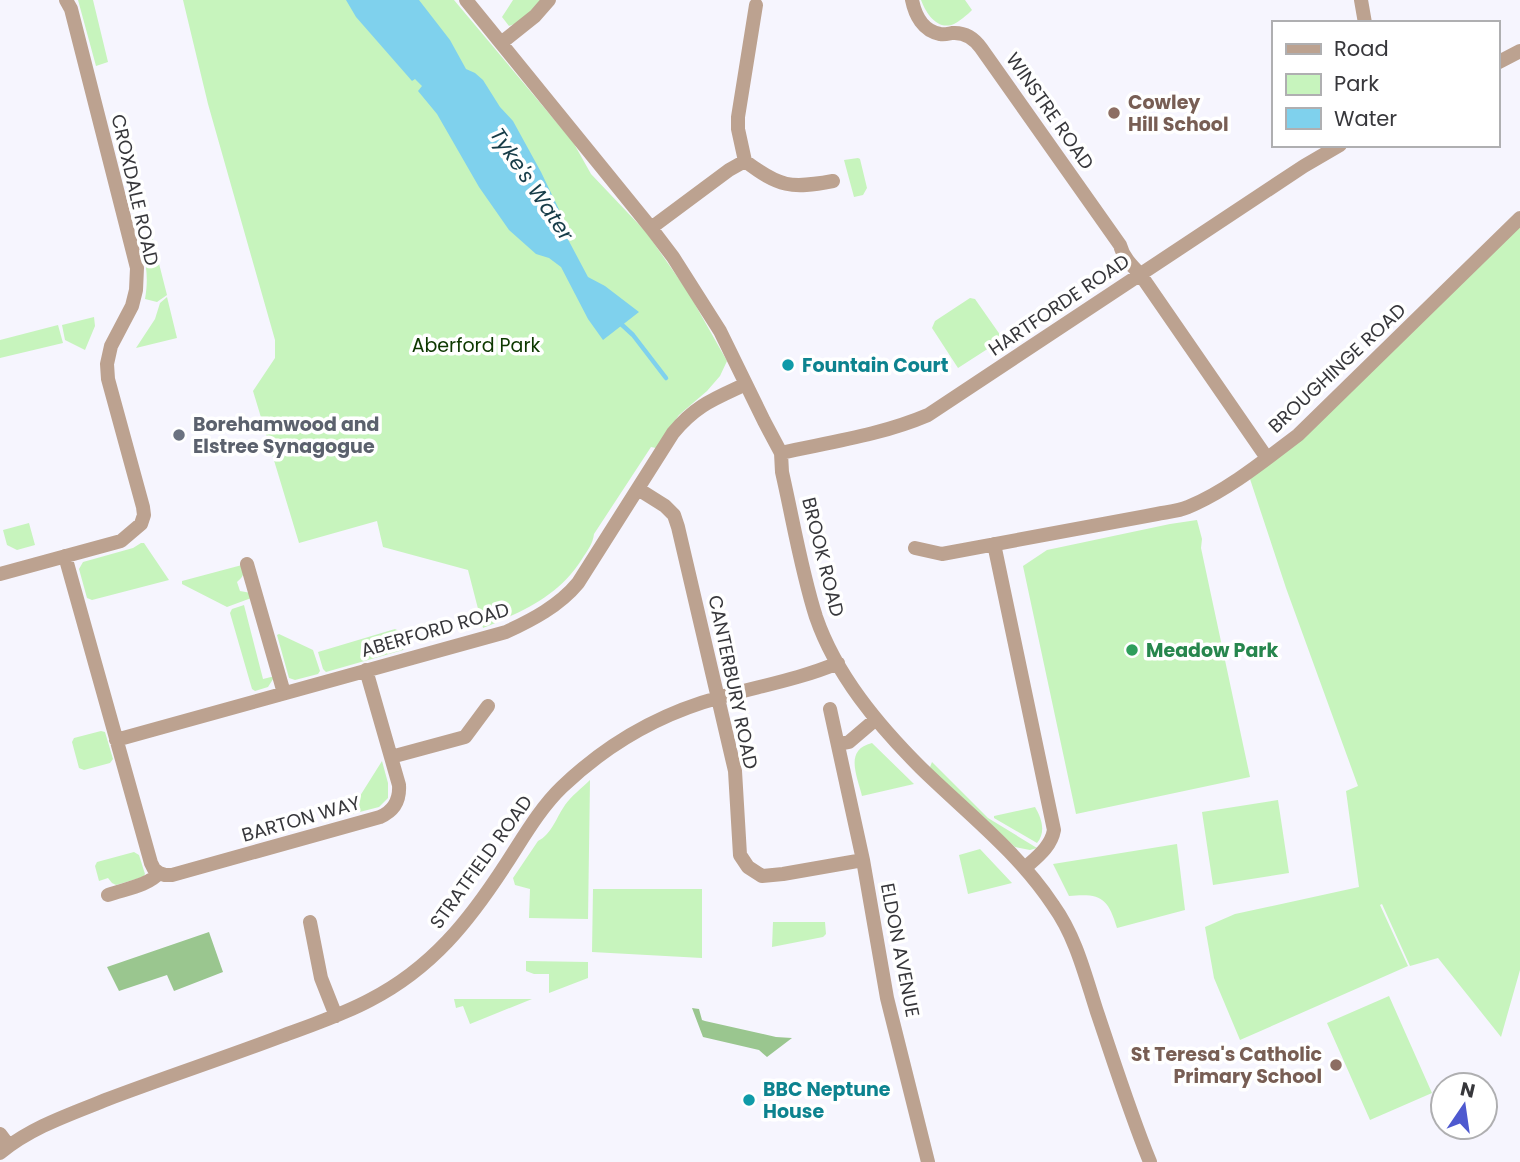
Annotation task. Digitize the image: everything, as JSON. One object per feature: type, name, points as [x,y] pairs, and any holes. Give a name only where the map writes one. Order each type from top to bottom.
[{"type":"street","name":"CROXDALE ROAD","points":[[1,571],[121,541],[141,524],[144,515],[108,379],[107,364],[111,346],[132,306],[137,268],[71,9],[66,0]]},
{"type":"street","name":"BROOK ROAD","points":[[466,0],[651,228],[673,257],[720,331],[781,453],[782,472],[808,589],[819,625],[838,663],[876,719],[920,767],[1025,868],[1055,906],[1083,965],[1132,1117],[1150,1162]]},
{"type":"street","points":[[501,43],[535,16],[548,0]]},
{"type":"street","name":"WINSTRE ROAD","points":[[912,0],[920,22],[931,30],[942,35],[965,34],[975,39],[1267,458]]},
{"type":"street","points":[[1361,0],[1365,21]]},
{"type":"street","points":[[756,5],[738,117],[745,161],[780,184],[806,186],[833,181]]},
{"type":"street","points":[[1499,62],[1520,51]]},
{"type":"street","name":"HARTFORDE ROAD","points":[[781,453],[898,427],[928,415],[1337,147]]},
{"type":"street","points":[[651,228],[745,161]]},
{"type":"street","name":"BROUGHINGE ROAD","points":[[915,548],[942,554],[1186,508],[1222,489],[1298,435],[1520,218]]},
{"type":"street","name":"ABERFORD ROAD","points":[[116,740],[506,632],[537,617],[578,583],[673,433],[685,419],[698,408],[746,384]]},
{"type":"street","name":"CANTERBURY ROAD","points":[[638,489],[665,506],[674,515],[678,527],[735,771],[740,855],[748,867],[762,876],[863,860]]},
{"type":"street","points":[[994,544],[1054,830],[1049,845],[1025,868]]},
{"type":"street","points":[[65,556],[151,863],[159,873]]},
{"type":"street","points":[[247,564],[284,693]]},
{"type":"street","name":"STRATFIELD ROAD","points":[[3,1144],[79,1110],[337,1016],[370,1001],[414,972],[442,948],[486,895],[539,815],[560,789],[599,755],[641,728],[676,712],[838,663]]},
{"type":"street","name":"BARTON WAY","points":[[108,895],[148,882],[159,873],[172,875],[387,814],[397,802],[398,785],[366,670]]},
{"type":"street","points":[[391,757],[465,737],[488,706]]},
{"type":"street","name":"ELDON AVENUE","points":[[830,709],[863,860],[887,998],[928,1162]]},
{"type":"street","points":[[839,744],[849,743],[876,719]]},
{"type":"street","points":[[310,922],[321,978],[337,1016]]},
{"type":"green space","points":[[78,0],[93,0],[108,62],[96,66]]},
{"type":"green space","name":"Aberford Park","points":[[183,0],[454,0],[573,142],[591,174],[646,232],[688,292],[727,361],[720,376],[707,391],[679,415],[656,448],[651,447],[594,534],[590,547],[573,572],[551,593],[512,616],[483,628],[468,570],[383,547],[377,521],[299,543],[253,391],[275,358],[275,340],[208,104]]},
{"type":"green space","points":[[513,0],[541,0],[523,19],[509,26],[502,17]]},
{"type":"green space","points":[[921,0],[965,0],[972,10],[954,24],[942,25],[933,20]]},
{"type":"green space","points":[[858,158],[867,188],[863,195],[854,197],[844,160]]},
{"type":"green space","name":"Meadow Park","points":[[1520,226],[1520,970],[1501,1037],[1438,958],[1410,966],[1382,904],[1380,905],[1408,966],[1240,1040],[1214,978],[1205,927],[1235,914],[1359,887],[1346,791],[1358,786],[1286,588],[1250,479]]},
{"type":"green space","points":[[152,236],[167,295],[157,302],[145,299],[146,269],[139,239]]},
{"type":"green space","points":[[167,297],[177,338],[136,348],[155,319],[160,303]]},
{"type":"green space","points":[[970,298],[975,299],[1003,339],[958,368],[932,328],[935,321]]},
{"type":"green space","points":[[94,317],[95,326],[85,350],[65,340],[62,325]]},
{"type":"green space","points":[[58,325],[63,343],[0,358],[0,340]]},
{"type":"green space","name":"Meadow Park","points":[[1197,520],[1250,777],[1076,814],[1023,566],[1047,550]]},
{"type":"green space","points":[[29,523],[35,545],[17,550],[7,545],[3,530]]},
{"type":"green space","points":[[144,543],[169,580],[92,600],[87,598],[79,569],[83,562],[133,548]]},
{"type":"green space","points":[[242,565],[243,574],[237,582],[240,591],[251,593],[254,597],[227,607],[182,584],[182,581]]},
{"type":"green space","points":[[244,605],[263,679],[275,676],[268,687],[255,691],[252,689],[230,613],[232,609]]},
{"type":"green space","points":[[395,629],[399,631],[405,647],[403,650],[326,672],[323,669],[318,652]]},
{"type":"green space","points":[[277,635],[313,650],[320,671],[318,674],[295,680],[289,678]]},
{"type":"green space","points":[[105,732],[113,759],[110,763],[84,770],[79,768],[72,742],[74,738]]},
{"type":"green space","points":[[872,743],[914,784],[862,796],[855,757],[863,746]]},
{"type":"green space","points":[[382,761],[388,783],[388,798],[379,807],[348,815]]},
{"type":"green space","points":[[932,762],[988,818],[1037,848],[1030,850],[1015,847],[931,770]]},
{"type":"green space","points":[[590,780],[588,919],[529,918],[530,889],[515,885],[513,878],[538,841],[551,829],[567,802]]},
{"type":"green space","points":[[1278,800],[1289,873],[1213,885],[1202,812]]},
{"type":"green space","points":[[1035,807],[1042,825],[1037,843],[994,818],[994,816]]},
{"type":"green space","points":[[1177,844],[1185,910],[1117,928],[1110,910],[1102,900],[1089,896],[1069,896],[1053,864]]},
{"type":"green space","points":[[980,849],[1012,883],[968,894],[959,855]]},
{"type":"green space","points":[[134,852],[139,855],[145,874],[143,877],[116,885],[108,878],[99,881],[95,866],[97,862]]},
{"type":"green space","points":[[593,889],[702,889],[702,958],[592,952]]},
{"type":"green space","points":[[773,922],[825,922],[826,934],[823,937],[772,947]]},
{"type":"green space","points":[[209,932],[223,972],[174,991],[167,975],[119,991],[107,967]]},
{"type":"green space","points":[[526,961],[588,962],[588,978],[549,993],[549,974],[526,971]]},
{"type":"green space","points":[[1389,996],[1429,1086],[1429,1094],[1370,1120],[1327,1023]]},
{"type":"green space","points":[[454,999],[532,999],[470,1024],[463,1006],[456,1008]]},
{"type":"green space","points":[[692,1008],[699,1009],[702,1020],[705,1021],[792,1038],[767,1057],[759,1050],[703,1037]]},
{"type":"water","points":[[346,0],[419,0],[450,40],[466,69],[483,80],[500,107],[513,121],[566,224],[563,230],[588,277],[605,286],[639,312],[603,340],[588,319],[561,267],[549,258],[536,254],[509,230],[479,187],[437,114],[418,91],[422,86],[415,79],[412,81],[356,17]]},
{"type":"waterway","name":"Tyke's Water","points":[[620,323],[633,335],[666,378]]},
{"type":"place","name":"Cowley Hill School","points":[[1114,113]]},
{"type":"place","name":"Fountain Court","points":[[788,365]]},
{"type":"place","name":"Borehamwood and Elstree Synagogue","points":[[179,435]]},
{"type":"place","name":"Meadow Park","points":[[1132,650]]},
{"type":"place","name":"St Teresa's Catholic Primary School","points":[[1336,1065]]},
{"type":"place","name":"BBC Neptune House","points":[[749,1100]]}]
